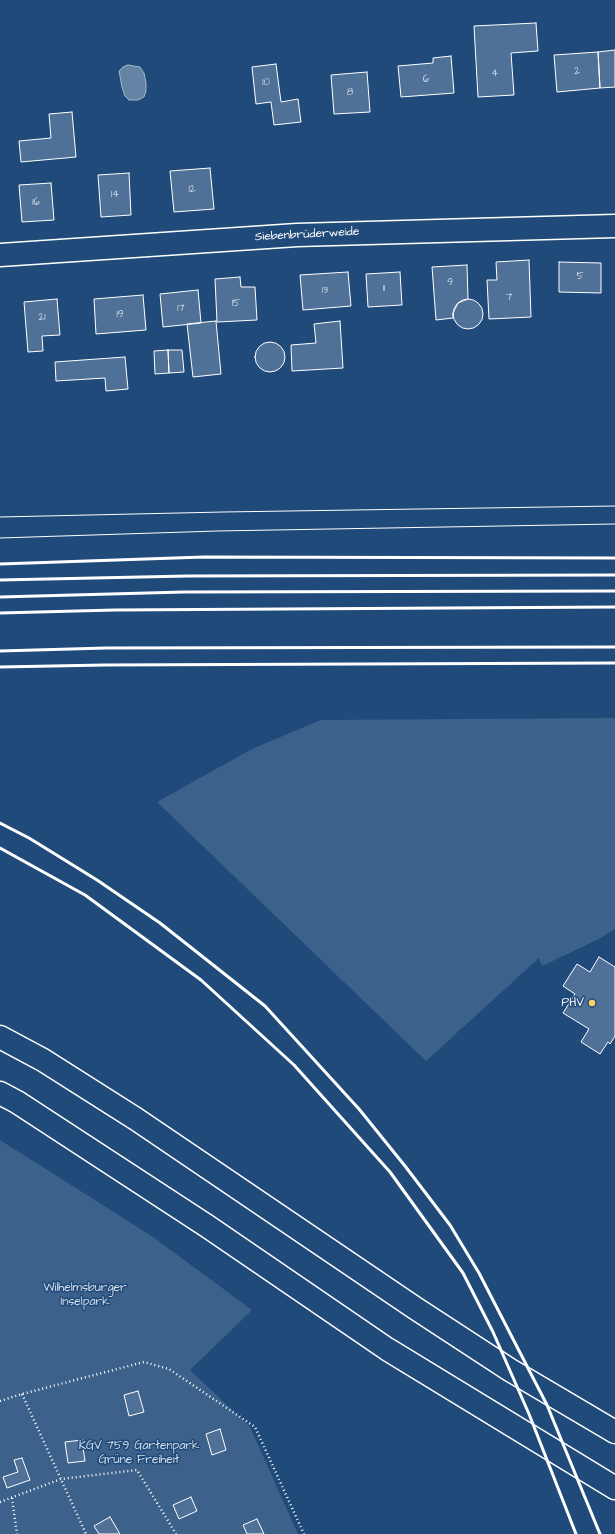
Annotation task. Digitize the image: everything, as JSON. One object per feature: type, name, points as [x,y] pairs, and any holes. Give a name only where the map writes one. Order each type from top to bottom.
[{"type":"main road","name":"Siebenbrüderweide","points":[[0,255],[297,235],[615,226]]},
{"type":"main road","points":[[0,1037],[43,1060],[136,1119],[415,1308],[510,1370],[615,1432]]},
{"type":"main road","points":[[0,1093],[17,1102],[207,1226],[387,1349],[615,1488]]},
{"type":"path","points":[[0,1401],[144,1362],[168,1369],[255,1427],[304,1534]]},
{"type":"path","points":[[22,1394],[86,1534]]},
{"type":"path","points":[[0,1502],[61,1479],[137,1470],[176,1534]]},
{"type":"path","points":[[12,1498],[17,1534]]},
{"type":"green space","points":[[615,718],[615,929],[599,939],[542,966],[539,958],[426,1061],[157,802],[252,749],[321,720]]},
{"type":"green space","points":[[0,1140],[153,1237],[252,1310],[190,1370],[250,1427],[298,1534],[0,1534]]},
{"type":"shaded area","points":[[128,65],[140,67],[144,73],[146,91],[144,97],[138,100],[129,100],[125,96],[122,87],[119,71]]},
{"type":"building","points":[[536,23],[538,51],[511,53],[514,95],[478,97],[474,26]]},
{"type":"building","points":[[615,50],[615,87],[600,88],[598,52]]},
{"type":"building","points":[[598,52],[600,88],[557,92],[554,55]]},
{"type":"building","points":[[451,56],[454,93],[401,97],[398,66],[433,63],[433,58]]},
{"type":"building","points":[[276,64],[281,102],[298,99],[301,122],[274,125],[271,102],[256,104],[252,67]]},
{"type":"building","points":[[367,72],[370,112],[334,114],[331,75]]},
{"type":"building","points":[[72,112],[76,157],[21,162],[19,141],[51,138],[49,114]]},
{"type":"building","points":[[210,168],[214,209],[174,212],[170,171]]},
{"type":"building","points":[[129,173],[131,215],[101,217],[98,175]]},
{"type":"building","points":[[51,183],[54,220],[22,222],[19,185]]},
{"type":"building","points":[[529,260],[531,317],[489,319],[487,280],[497,280],[496,262]]},
{"type":"building","points":[[559,262],[601,263],[601,293],[559,292]]},
{"type":"building","points":[[467,265],[468,299],[458,303],[453,313],[453,318],[436,320],[432,267]]},
{"type":"building","points":[[348,272],[351,306],[303,310],[300,275]]},
{"type":"building","points":[[400,272],[402,305],[368,307],[366,274]]},
{"type":"building","points":[[240,277],[241,287],[255,287],[257,320],[217,322],[215,279]]},
{"type":"building","points":[[198,290],[201,323],[163,327],[160,294]]},
{"type":"building","points":[[143,295],[146,330],[96,334],[94,299]]},
{"type":"building","points":[[57,299],[60,335],[42,336],[43,351],[28,352],[24,302]]},
{"type":"building","points":[[468,299],[479,303],[483,314],[479,325],[468,329],[457,325],[453,314],[457,303]]},
{"type":"building","points":[[216,321],[221,374],[193,377],[187,324]]},
{"type":"building","points":[[340,321],[343,368],[292,371],[291,345],[316,343],[314,324]]},
{"type":"building","points":[[270,342],[281,346],[285,357],[281,368],[270,372],[259,368],[255,357],[259,346]]},
{"type":"building","points":[[168,350],[169,373],[155,374],[154,351]]},
{"type":"building","points":[[168,350],[182,350],[184,372],[169,373]]},
{"type":"building","points":[[125,357],[128,389],[106,391],[105,378],[56,381],[55,362]]},
{"type":"building","name":"PHV","points":[[599,957],[615,967],[615,1036],[610,1044],[608,1042],[600,1054],[581,1042],[589,1029],[563,1013],[575,994],[563,986],[577,964],[590,972]]},
{"type":"building","points":[[138,1391],[144,1412],[129,1416],[124,1395]]},
{"type":"building","points":[[220,1429],[226,1450],[212,1455],[206,1434]]},
{"type":"building","points":[[82,1440],[85,1461],[68,1463],[65,1442]]},
{"type":"building","points":[[22,1458],[30,1480],[7,1488],[3,1477],[18,1472],[14,1460]]},
{"type":"building","points":[[191,1497],[197,1511],[179,1519],[173,1505]]},
{"type":"building","points":[[110,1517],[120,1534],[99,1534],[94,1526]]},
{"type":"building","points":[[257,1519],[264,1534],[247,1534],[243,1525]]},
{"type":"tram line","points":[[0,517],[615,506]]},
{"type":"tram line","points":[[0,538],[217,531],[615,524]]},
{"type":"railway","points":[[0,564],[204,557],[615,558]]},
{"type":"railway","points":[[0,580],[188,576],[615,575]]},
{"type":"railway","points":[[0,597],[184,592],[615,591]]},
{"type":"railway","points":[[0,613],[115,610],[615,607]]},
{"type":"railway","points":[[0,651],[106,648],[615,647]]},
{"type":"railway","points":[[0,667],[105,665],[615,663]]},
{"type":"railway","points":[[0,823],[29,838],[97,880],[160,923],[265,1006],[359,1109],[450,1225],[479,1273],[547,1405],[600,1534]]},
{"type":"railway","points":[[0,848],[85,895],[201,980],[294,1065],[390,1172],[463,1273],[493,1332],[529,1414],[576,1534]]},
{"type":"place","name":"PHV","points":[[592,1003]]},
{"type":"park label","name":"Wilhelmsburger Inselpark","points":[[85,1295]]},
{"type":"park label","name":"KGV 759 Gartenpark Grüne Freiheit","points":[[139,1453]]}]
